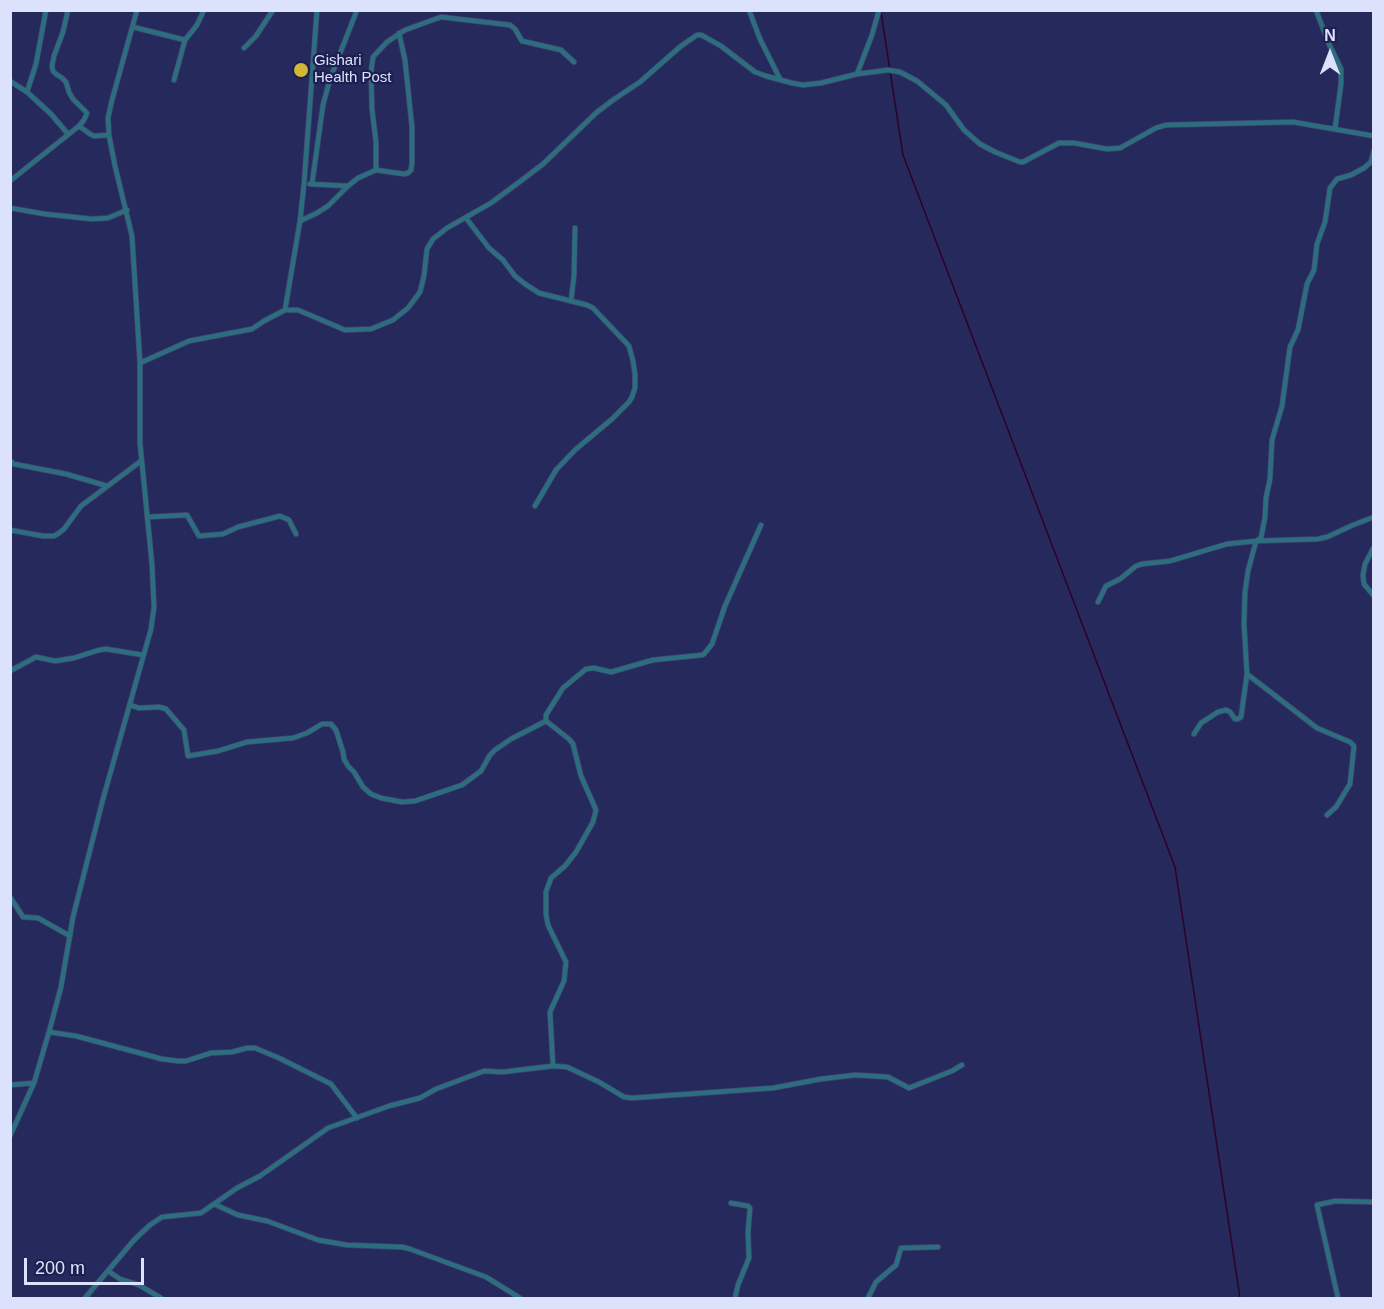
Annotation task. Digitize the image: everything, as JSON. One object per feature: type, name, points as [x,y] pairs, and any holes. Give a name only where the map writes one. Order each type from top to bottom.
[{"type":"street","points":[[27,92],[36,63],[46,10]]},
{"type":"street","points":[[10,181],[79,126],[86,116],[87,112],[73,99],[66,82],[56,74],[52,66],[68,10]]},
{"type":"street","points":[[10,1136],[34,1083],[49,1032],[61,987],[73,917],[151,629],[154,607],[153,575],[141,461],[140,363],[132,236],[117,175],[108,118],[137,10]]},
{"type":"street","points":[[174,80],[185,40],[197,25],[204,10]]},
{"type":"street","points":[[244,48],[256,36],[273,10]]},
{"type":"street","points":[[285,310],[304,184],[317,10]]},
{"type":"street","points":[[312,184],[323,105],[330,80],[357,10]]},
{"type":"street","points":[[749,10],[760,39],[780,79]]},
{"type":"street","points":[[857,74],[879,10]]},
{"type":"street","points":[[1316,10],[1341,69],[1335,129]]},
{"type":"street","points":[[376,170],[372,61],[375,54],[399,33],[437,18],[458,16],[513,27],[522,41],[561,50],[574,62]]},
{"type":"street","points":[[132,27],[185,40]]},
{"type":"street","points":[[300,221],[328,206],[348,186],[365,174],[376,170],[404,174],[411,170],[412,127],[405,60],[399,33]]},
{"type":"street","points":[[140,363],[189,341],[252,329],[285,310],[298,310],[345,330],[371,329],[393,320],[408,308],[420,292],[427,249],[439,233],[491,203],[529,175],[596,113],[640,82],[697,35],[713,42],[755,72],[792,83],[821,83],[857,74],[892,70],[910,77],[946,105],[964,130],[980,144],[1022,163],[1059,143],[1074,143],[1107,149],[1120,148],[1166,125],[1293,122],[1374,136]]},
{"type":"street","points":[[10,81],[27,92],[51,114],[68,134]]},
{"type":"street","points":[[79,126],[94,136],[109,135]]},
{"type":"street","points":[[1194,734],[1201,723],[1218,712],[1226,710],[1235,718],[1241,717],[1247,674],[1245,592],[1256,541],[1261,538],[1265,517],[1272,440],[1282,406],[1290,347],[1298,330],[1307,284],[1314,270],[1317,244],[1328,210],[1330,188],[1337,179],[1351,175],[1371,162],[1374,150]]},
{"type":"street","points":[[304,184],[348,186]]},
{"type":"street","points":[[10,207],[45,214],[92,219],[108,218],[127,210]]},
{"type":"street","points":[[466,218],[489,248],[518,278],[539,293],[593,308],[629,346],[635,367],[635,388],[629,402],[556,470],[535,506]]},
{"type":"street","points":[[571,301],[575,228]]},
{"type":"street","points":[[10,461],[14,464],[66,474],[107,486]]},
{"type":"street","points":[[10,530],[54,536],[64,529],[81,506],[141,461]]},
{"type":"street","points":[[147,518],[187,515],[200,536],[223,534],[238,527],[280,516],[289,520],[296,534]]},
{"type":"street","points":[[1098,602],[1106,586],[1120,579],[1136,566],[1170,561],[1227,544],[1318,539],[1374,517]]},
{"type":"street","points":[[546,721],[546,716],[557,695],[586,669],[594,668],[611,672],[653,660],[702,656],[712,644],[725,606],[761,525]]},
{"type":"street","points":[[1374,547],[1365,564],[1363,575],[1364,584],[1374,596]]},
{"type":"street","points":[[10,671],[36,657],[55,661],[106,649],[143,655]]},
{"type":"street","points":[[1247,674],[1317,728],[1350,742],[1354,746],[1350,784],[1327,815]]},
{"type":"street","points":[[130,705],[139,708],[166,709],[184,730],[188,756],[218,751],[247,742],[293,738],[322,724],[331,724],[336,729],[344,759],[363,787],[371,794],[381,798],[402,802],[415,801],[462,785],[481,771],[495,750],[517,735],[546,721]]},
{"type":"street","points":[[546,721],[573,744],[581,776],[596,810],[593,822],[576,852],[551,878],[546,892],[548,925],[567,962],[564,981],[550,1012],[553,1066]]},
{"type":"street","points":[[10,897],[23,917],[38,918],[70,936]]},
{"type":"street","points":[[49,1032],[76,1036],[162,1059],[178,1061],[186,1061],[209,1053],[255,1048],[331,1084],[357,1118]]},
{"type":"street","points":[[85,1299],[134,1240],[162,1217],[201,1214],[237,1188],[260,1176],[327,1128],[389,1106],[420,1098],[436,1089],[484,1071],[501,1072],[553,1066],[567,1067],[599,1082],[615,1093],[632,1098],[773,1088],[855,1075],[888,1077],[909,1088],[962,1065]]},
{"type":"street","points":[[10,1085],[34,1083]]},
{"type":"street","points":[[1338,1299],[1317,1205],[1335,1201],[1374,1202]]},
{"type":"street","points":[[731,1203],[750,1208],[749,1258],[735,1299]]},
{"type":"street","points":[[213,1204],[238,1215],[267,1221],[318,1240],[347,1245],[402,1247],[486,1277],[520,1299]]},
{"type":"street","points":[[868,1299],[876,1282],[896,1265],[901,1248],[938,1247]]},
{"type":"street","points":[[108,1271],[120,1279],[139,1285],[161,1299]]},
{"type":"waterway","points":[[881,12],[903,155],[1175,867],[1240,1298]]},
{"type":"place","name":"Gishari Health Post","points":[[301,70]]}]
